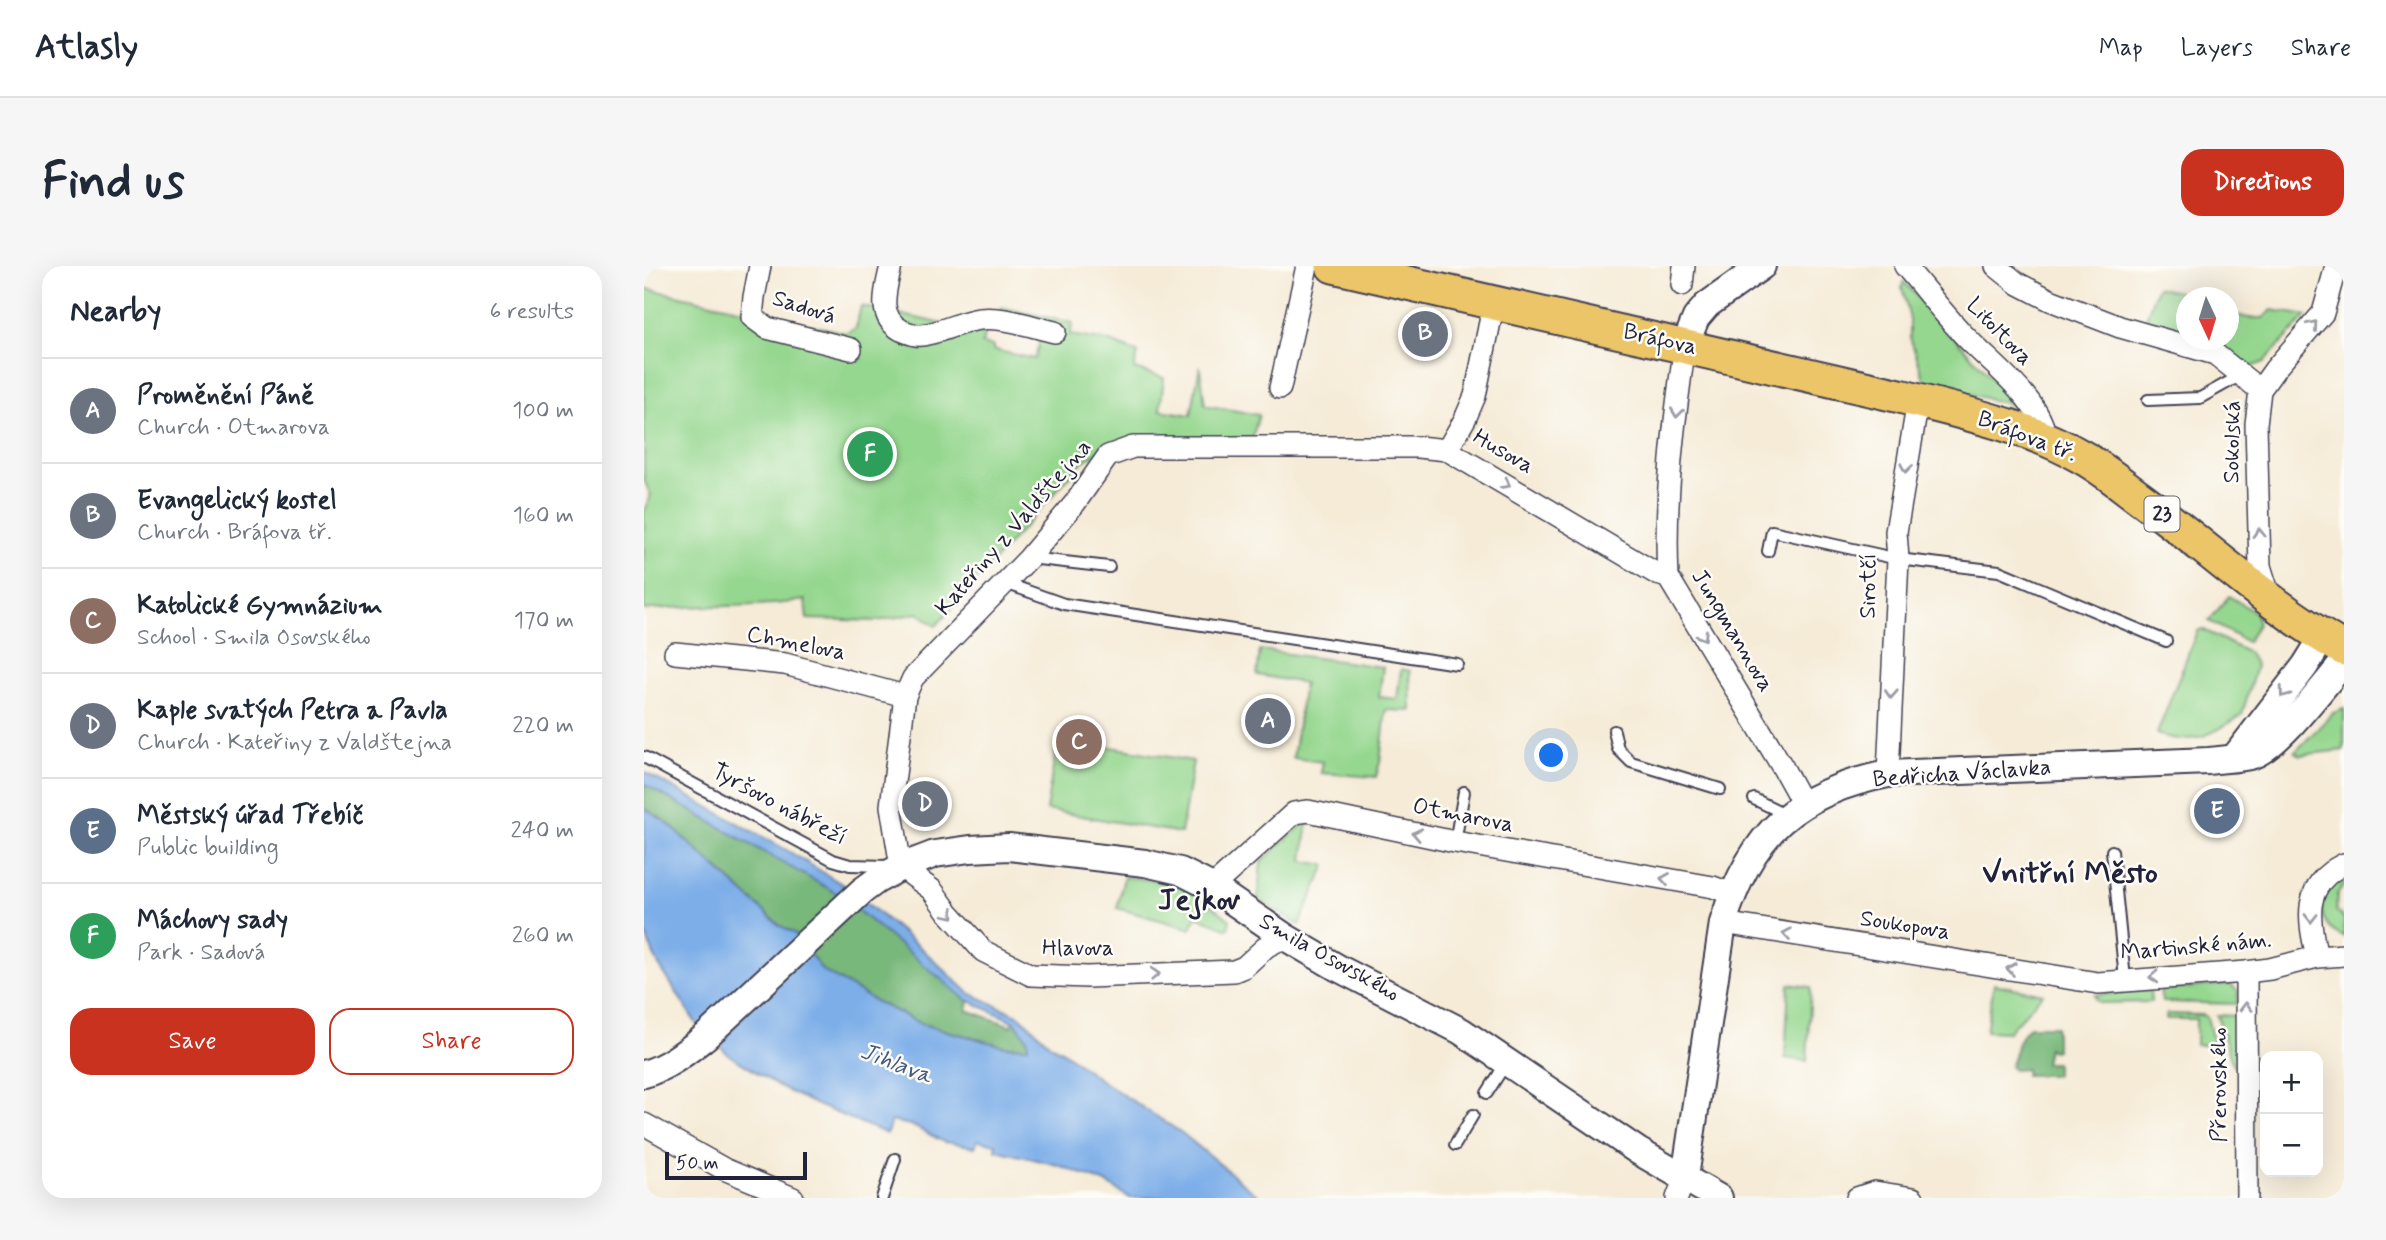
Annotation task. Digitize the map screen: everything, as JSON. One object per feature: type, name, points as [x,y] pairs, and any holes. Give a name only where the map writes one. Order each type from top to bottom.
[{"type":"main road","points":[[1339,267],[1494,302]]},
{"type":"main road","name":"Bráfova","points":[[1494,302],[1825,378]]},
{"type":"main road","name":"Bráfova tř.","points":[[1825,378],[1985,418],[2046,439],[2094,464],[2170,519],[2337,649]]},
{"type":"street","name":"Sadová","points":[[760,266],[752,317],[758,323],[767,328],[851,349]]},
{"type":"street","points":[[891,266],[884,298],[887,317],[898,328],[913,335],[927,335],[979,319],[992,318],[1055,332]]},
{"type":"street","points":[[1280,388],[1307,266]]},
{"type":"street","points":[[1685,345],[1696,317],[1707,305],[1762,266]]},
{"type":"street","name":"Litoltova","points":[[1905,266],[1961,333],[2023,394],[2040,418],[2046,439]]},
{"type":"street","points":[[1996,266],[2017,283],[2050,300],[2120,327],[2215,354],[2260,390]]},
{"type":"street","name":"Sokolská","points":[[2271,600],[2260,566],[2256,424],[2260,390],[2323,313],[2336,287],[2336,266]]},
{"type":"street","name":"Husova","points":[[1494,302],[1475,396],[1447,450],[1668,578]]},
{"type":"street","name":"Jungmannova","points":[[1685,345],[1671,458],[1668,578],[1783,768],[1795,809]]},
{"type":"street","name":"Sirotčí","points":[[1888,774],[1898,559],[1896,532],[1918,401]]},
{"type":"street","name":"Kateřiny z Valdštejna","points":[[901,867],[891,806],[905,696],[913,678],[1029,558],[1075,503],[1108,456],[1133,447],[1404,447],[1447,450]]},
{"type":"street","name":"Bedřicha Václavka","points":[[1681,1187],[1723,923],[1731,894],[1754,852],[1795,809],[1842,785],[1888,774],[2158,764],[2235,757],[2305,666],[2337,649]]},
{"type":"street","name":"Chmelova","points":[[675,653],[785,664],[905,696]]},
{"type":"street","name":"Otmarova","points":[[1212,887],[1294,813],[1308,811],[1455,842],[1713,887],[1731,894]]},
{"type":"street","name":"Smila Osovského","points":[[644,1074],[660,1069],[679,1058],[862,891],[901,867],[935,854],[970,849],[1009,848],[1145,863],[1180,872],[1212,887],[1285,937],[1338,968],[1461,1031],[1638,1150],[1681,1187],[1718,1198]]},
{"type":"street","points":[[2317,957],[2311,930],[2312,898],[2328,873],[2344,864]]},
{"type":"street","name":"Hlavova","points":[[901,867],[932,890],[984,951],[1031,975],[1088,977],[1234,971],[1244,967],[1267,946],[1285,937]]},
{"type":"street","name":"Soukopova","points":[[1723,923],[2079,980]]},
{"type":"street","name":"Martinské nám.","points":[[2079,980],[2098,983],[2246,972],[2317,957],[2344,955]]},
{"type":"street","name":"Přerovského","points":[[2246,972],[2247,1198]]},
{"type":"street","points":[[644,1124],[724,1169],[793,1198]]},
{"type":"street","points":[[1857,1198],[1875,1192],[1913,1198]]},
{"type":"lane","points":[[2148,400],[2200,398],[2243,374]]},
{"type":"lane","points":[[1768,551],[1772,531],[1898,559],[1999,571],[2166,641]]},
{"type":"lane","points":[[1029,558],[1109,567]]},
{"type":"lane","points":[[1005,583],[1064,604],[1457,664]]},
{"type":"lane","points":[[1614,731],[1618,749],[1631,762],[1720,789]]},
{"type":"lane","name":"Tyršovo nábřeží","points":[[644,757],[833,860],[850,865],[901,867]]},
{"type":"lane","points":[[1455,842],[1464,792]]},
{"type":"lane","points":[[1754,799],[1795,809]]},
{"type":"lane","points":[[2112,850],[2124,979]]},
{"type":"lane","points":[[1487,1093],[1507,1061]]},
{"type":"lane","points":[[1455,1145],[1474,1115]]},
{"type":"lane","points":[[882,1198],[895,1159]]},
{"type":"green space","points":[[1904,282],[2018,407],[1925,382],[1910,337],[1910,319],[1902,287]]},
{"type":"green space","points":[[2157,287],[2176,291],[2176,334],[2145,321]]},
{"type":"green space","points":[[644,288],[847,333],[856,328],[861,306],[985,333],[982,344],[993,346],[993,350],[1035,359],[1040,339],[997,329],[1001,307],[1073,323],[1070,335],[1108,341],[1138,353],[1134,369],[1164,378],[1160,410],[1191,415],[1200,366],[1205,405],[1259,415],[1252,438],[1110,445],[1082,462],[936,626],[918,613],[878,621],[807,619],[805,600],[765,605],[644,610],[644,511],[651,495],[644,480]]},
{"type":"green space","points":[[2272,310],[2307,316],[2264,362],[2249,368],[2212,350],[2239,350],[2239,316],[2263,318]]},
{"type":"green space","points":[[2229,596],[2256,613],[2258,624],[2247,642],[2209,621]]},
{"type":"green space","points":[[2202,629],[2249,653],[2256,666],[2242,715],[2211,733],[2192,739],[2170,738],[2157,734],[2197,631]]},
{"type":"green space","points":[[1260,650],[1383,667],[1379,697],[1397,699],[1401,669],[1410,671],[1411,711],[1386,710],[1376,777],[1321,773],[1323,762],[1293,758],[1304,683],[1257,675]]},
{"type":"green space","points":[[2344,709],[2344,750],[2300,755],[2295,752],[2333,713]]},
{"type":"green space","points":[[1058,738],[1193,761],[1181,833],[1046,810]]},
{"type":"green space","points":[[644,784],[838,894],[969,1001],[967,1010],[1011,1026],[1013,1021],[1015,1022],[1027,1039],[1028,1048],[1004,1046],[921,1024],[822,970],[794,933],[779,925],[666,822],[644,808]]},
{"type":"green space","points":[[1308,820],[1303,861],[1326,865],[1299,925],[1258,899],[1261,862]]},
{"type":"green space","points":[[1124,877],[1172,882],[1199,895],[1230,920],[1228,929],[1196,916],[1191,929],[1117,908]]},
{"type":"green space","points":[[2340,878],[2344,878],[2344,886],[2337,894],[2336,911],[2344,919],[2344,937],[2328,925],[2322,909],[2326,892]]},
{"type":"green space","points":[[1789,984],[1811,987],[1807,1061],[1785,1058]]},
{"type":"green space","points":[[1994,984],[2043,994],[2008,1032],[1986,1031]]},
{"type":"green space","points":[[2229,984],[2238,991],[2237,1004],[2162,1002],[2160,990]]},
{"type":"green space","points":[[2150,990],[2151,1002],[2100,1003],[2095,995]]},
{"type":"green space","points":[[2167,1014],[2207,1017],[2214,1045],[2196,1045],[2196,1019],[2166,1019]]},
{"type":"green space","points":[[2217,1015],[2237,1016],[2236,1065],[2233,1066]]},
{"type":"green space","points":[[2029,1026],[2056,1026],[2056,1050],[2048,1048],[2045,1063],[2056,1063],[2056,1075],[2025,1075],[2026,1069],[2013,1070],[2010,1066],[2020,1037]]},
{"type":"water","name":"Jihlava","points":[[644,772],[785,849],[850,889],[923,950],[969,993],[1020,1016],[1052,1046],[1182,1133],[1261,1198],[1130,1198],[1104,1182],[1058,1165],[996,1150],[996,1144],[978,1140],[975,1147],[946,1143],[911,1125],[891,1121],[887,1134],[782,1088],[729,1055],[696,1023],[657,962],[644,931],[644,808],[666,822],[779,925],[794,933],[822,970],[921,1024],[1004,1046],[1028,1047],[1027,1038],[1015,1022],[965,999],[838,894],[644,784]]},
{"type":"place","name":"Evangelický kostel","points":[[1425,334]]},
{"type":"place","name":"Máchovy sady","points":[[870,454]]},
{"type":"place","name":"Proměnění Páně","points":[[1268,721]]},
{"type":"place","name":"Katolické Gymnázium","points":[[1079,742]]},
{"type":"place","name":"Kaple svatých Petra a Pavla","points":[[925,804]]},
{"type":"place","name":"Městský úřad Třebíč","points":[[2217,811]]},
{"type":"district","name":"Vnitřní Město","points":[[2070,873]]},
{"type":"district","name":"Jejkov","points":[[1199,900]]}]
